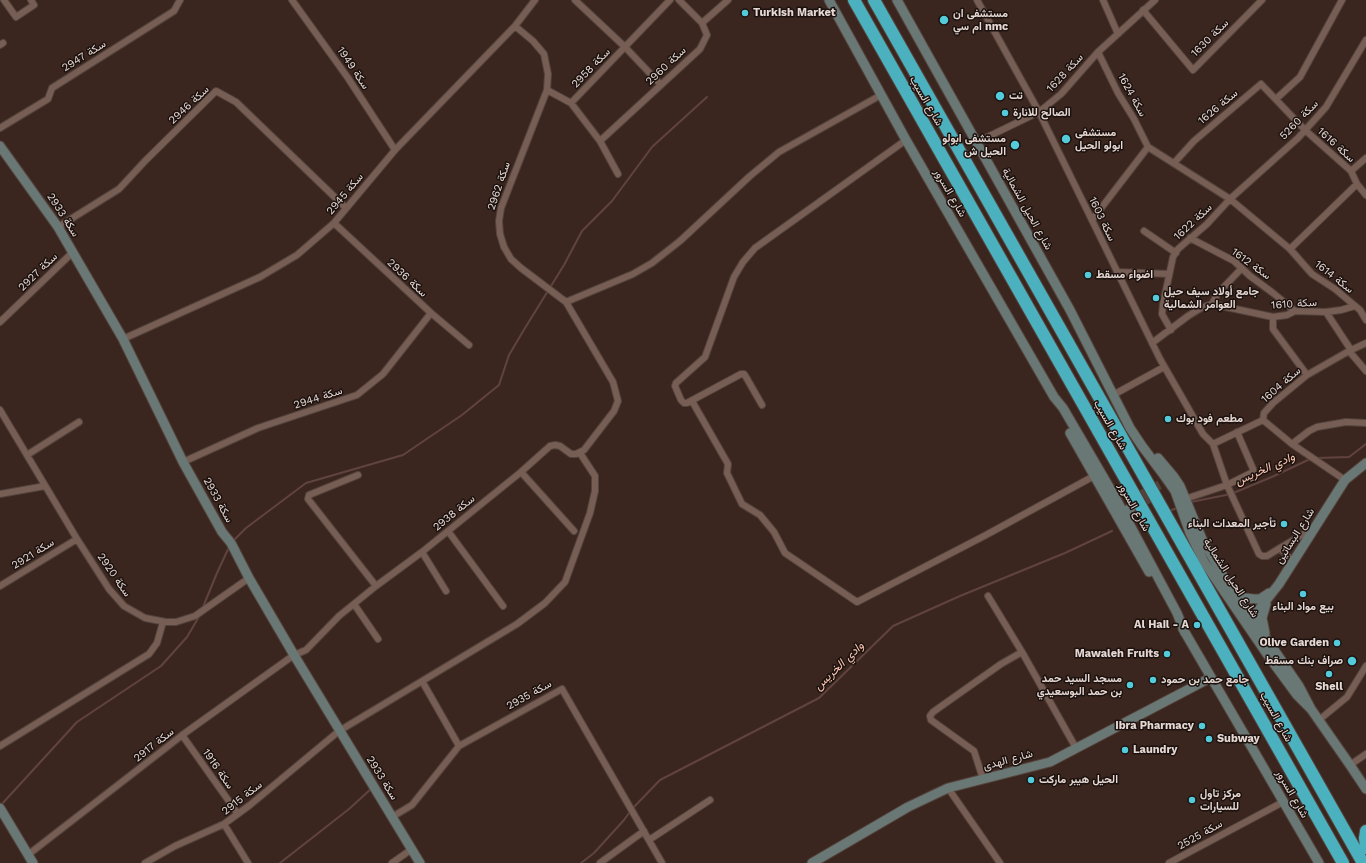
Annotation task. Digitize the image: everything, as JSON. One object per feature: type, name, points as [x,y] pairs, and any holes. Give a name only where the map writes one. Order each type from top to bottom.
[{"type":"highway","name":"شارع السيب","points":[[854,0],[1343,863]]},
{"type":"highway","name":"شارع السيب","points":[[874,0],[1363,863]]},
{"type":"highway","points":[[1244,688],[1256,717],[1336,863]]},
{"type":"highway","points":[[1366,831],[1364,838],[1366,847]]},
{"type":"street","points":[[4,0],[16,17],[34,5],[31,0]]},
{"type":"street","name":"سكة 2947","points":[[0,128],[48,98],[52,88],[174,11],[180,0]]},
{"type":"street","name":"سكة 1949","points":[[292,0],[348,78],[395,150]]},
{"type":"street","name":"سكة 2945","points":[[123,339],[260,277],[297,255],[334,223],[395,150],[515,26],[535,0]]},
{"type":"street","name":"سكة 2958","points":[[575,0],[625,47],[661,84]]},
{"type":"street","name":"سكة 2958","points":[[571,103],[670,0]]},
{"type":"street","points":[[678,0],[702,23],[728,0]]},
{"type":"street","name":"شارع السرور","points":[[829,0],[906,140],[1054,397],[1122,509],[1177,613],[1185,633],[1318,863]]},
{"type":"street","name":"شارع الحيل الشمالية","points":[[897,0],[1070,310],[1121,411],[1175,492],[1198,553],[1249,621],[1269,643],[1302,692],[1318,720],[1366,789]]},
{"type":"street","name":"سكة 1603","points":[[977,0],[1039,112],[1164,367],[1203,434],[1213,444]]},
{"type":"street","points":[[1104,0],[1118,34]]},
{"type":"street","name":"سكة 1628","points":[[977,142],[1039,112],[1061,94],[1098,52],[1155,0]]},
{"type":"street","name":"سكة 1630","points":[[1143,10],[1193,70],[1262,0]]},
{"type":"street","points":[[1276,99],[1300,77],[1342,0]]},
{"type":"street","name":"سكة 2960","points":[[600,140],[700,49],[707,35],[702,23]]},
{"type":"street","name":"سكة 2962","points":[[515,26],[539,47],[544,54],[548,74],[546,90],[500,208],[500,234],[504,247],[511,259],[566,302],[613,382],[618,401],[614,411],[584,450],[580,453]]},
{"type":"street","name":"سكة 5260","points":[[1230,199],[1305,130],[1326,107],[1366,40]]},
{"type":"street","name":"سكة 1624","points":[[1098,52],[1118,93],[1134,119],[1148,147]]},
{"type":"street","name":"سكة 1626","points":[[1174,163],[1194,141],[1261,84],[1305,130]]},
{"type":"street","points":[[546,90],[571,103],[600,140],[618,174]]},
{"type":"street","name":"سكة 2946","points":[[58,227],[119,190],[145,161],[216,91],[236,102],[346,208]]},
{"type":"street","points":[[566,302],[633,274],[652,263],[680,241],[750,176],[779,152],[881,95]]},
{"type":"street","name":"سكة 1616","points":[[1305,130],[1351,171],[1357,184],[1366,195]]},
{"type":"street","points":[[762,405],[744,374],[741,374],[687,403],[684,403],[681,400],[674,386],[705,357],[734,276],[755,248],[906,140]]},
{"type":"street","name":"سكة 2933","points":[[0,146],[58,227],[123,339],[183,462],[222,532],[232,543],[249,578],[294,655],[420,863]]},
{"type":"street","points":[[1092,220],[1148,147],[1230,199]]},
{"type":"street","points":[[1351,171],[1366,158]]},
{"type":"street","points":[[1290,249],[1357,184]]},
{"type":"street","name":"سكة 1622","points":[[1171,330],[1162,314],[1173,257],[1178,249],[1207,224],[1230,199]]},
{"type":"street","name":"سكة 1614","points":[[1230,199],[1290,249],[1312,274],[1335,289],[1360,310],[1366,320]]},
{"type":"street","name":"سكة 2936","points":[[334,223],[431,313],[469,345]]},
{"type":"street","points":[[1144,230],[1176,253]]},
{"type":"street","name":"سكة 1612","points":[[1190,238],[1234,262],[1295,312]]},
{"type":"street","name":"سكة 2927","points":[[0,322],[72,253]]},
{"type":"street","points":[[1152,343],[1201,308],[1212,304],[1218,293],[1242,269]]},
{"type":"street","points":[[1117,272],[1169,274]]},
{"type":"street","name":"سكة 1610","points":[[1212,304],[1274,317],[1288,315],[1295,312],[1326,312],[1355,306]]},
{"type":"street","points":[[1360,310],[1366,306]]},
{"type":"street","points":[[1326,312],[1350,350],[1366,371]]},
{"type":"street","name":"سكة 2944","points":[[183,462],[258,428],[357,395],[383,374],[431,313]]},
{"type":"street","points":[[1274,317],[1273,330],[1307,375]]},
{"type":"street","name":"سكة 1604","points":[[1345,480],[1292,444],[1263,420],[1264,413],[1272,404],[1307,375],[1350,350],[1366,343]]},
{"type":"street","points":[[1113,394],[1164,367]]},
{"type":"street","name":"شارع السرور","points":[[1054,397],[1058,410],[1094,476],[1122,509]]},
{"type":"street","points":[[692,401],[728,464],[727,473],[742,504],[760,515],[774,532],[785,553],[857,602],[986,535],[1094,476]]},
{"type":"street","name":"سكة 2920","points":[[0,410],[77,539],[109,589],[124,606],[145,618],[163,622],[176,622],[195,616],[249,578]]},
{"type":"street","points":[[1263,420],[1213,444],[1227,485],[1259,554],[1262,556],[1267,556],[1316,527]]},
{"type":"street","points":[[27,455],[79,422]]},
{"type":"street","points":[[1292,444],[1317,427],[1346,422],[1366,423]]},
{"type":"street","points":[[1185,499],[1227,485],[1254,471],[1237,432]]},
{"type":"street","name":"سكة 2938","points":[[294,655],[306,650],[332,623],[354,604],[422,552],[521,472],[550,446],[555,444],[571,454],[580,453]]},
{"type":"street","name":"سكة 2915","points":[[145,863],[175,846],[224,824],[339,731],[517,624],[545,603],[565,582],[590,513],[595,491],[594,476],[580,453]]},
{"type":"street","name":"شارع البساتين","points":[[1249,621],[1277,587],[1345,480],[1366,463]]},
{"type":"street","points":[[521,472],[574,531]]},
{"type":"street","points":[[358,475],[309,495],[308,499],[376,586]]},
{"type":"street","name":"شارع الحيل الشمالية","points":[[1169,483],[1185,499],[1211,557],[1235,594],[1269,657],[1297,695],[1311,709]]},
{"type":"street","points":[[0,494],[46,486]]},
{"type":"street","points":[[448,531],[503,606]]},
{"type":"street","name":"سكة 2921","points":[[0,586],[77,539]]},
{"type":"street","points":[[1280,548],[1293,562]]},
{"type":"street","points":[[422,552],[446,591]]},
{"type":"street","points":[[1235,594],[1245,598],[1260,598],[1277,587]]},
{"type":"street","points":[[988,596],[1022,652],[1076,748]]},
{"type":"street","points":[[1268,598],[1263,613],[1262,623],[1269,643]]},
{"type":"street","points":[[354,604],[378,639]]},
{"type":"street","points":[[0,746],[149,654],[157,643],[163,622]]},
{"type":"street","points":[[983,779],[974,751],[931,720],[930,716],[1001,664],[1022,652]]},
{"type":"street","name":"سكة 2917","points":[[28,854],[182,735],[294,655]]},
{"type":"street","points":[[1269,657],[1282,662]]},
{"type":"street","points":[[1318,720],[1347,697],[1366,666]]},
{"type":"street","name":"شارع الهدى","points":[[812,863],[908,807],[948,788],[1050,762],[1210,678]]},
{"type":"street","points":[[422,681],[459,746]]},
{"type":"street","name":"سكة 2935","points":[[392,817],[412,805],[459,746],[562,689],[662,863]]},
{"type":"street","name":"سكة 1916","points":[[182,735],[238,814]]},
{"type":"street","points":[[1350,765],[1366,754]]},
{"type":"street","points":[[948,788],[1000,863]]},
{"type":"street","points":[[649,840],[710,800]]},
{"type":"street","name":"سكة 2525","points":[[1169,863],[1283,802]]},
{"type":"street","points":[[0,808],[33,863]]},
{"type":"street","points":[[224,824],[248,863]]},
{"type":"street","points":[[600,863],[644,831]]},
{"type":"street","points":[[392,863],[412,849]]},
{"type":"waterway","points":[[232,542],[246,528],[306,483],[403,455],[462,415],[499,385],[509,355],[564,265],[582,231],[612,201],[652,147],[707,97]]},
{"type":"waterway","name":"وادي الخريس","points":[[1316,458],[1349,457],[1366,444]]},
{"type":"waterway","name":"وادي الخريس","points":[[1191,502],[1231,494],[1310,459]]},
{"type":"waterway","name":"وادي الخريس","points":[[1169,511],[1177,508]]},
{"type":"waterway","name":"وادي الخريس","points":[[581,863],[594,853],[632,809],[660,780],[819,698],[893,626],[960,596],[1065,553],[1112,531]]},
{"type":"waterway","points":[[203,607],[230,545]]},
{"type":"waterway","points":[[1,805],[77,722],[161,666],[187,637],[200,615]]},
{"type":"waterway","points":[[280,863],[349,809],[372,788]]},
{"type":"tunnel","points":[[1128,502],[1161,484]]},
{"type":"tunnel","points":[[1134,507],[1160,492]]},
{"type":"place","name":"Turkish Market","points":[[745,13]]},
{"type":"place","name":"مستشفى ان ام سي nmc","points":[[944,20]]},
{"type":"place","name":"تت","points":[[1000,96]]},
{"type":"place","name":"الصالح للانارة","points":[[1005,113]]},
{"type":"place","name":"مستشفى ابولو الحيل","points":[[1066,139]]},
{"type":"place","name":"مستشفى ابولو الحيل ش","points":[[1015,145]]},
{"type":"place","name":"اضواء مسقط","points":[[1088,275]]},
{"type":"place","name":"جامع أولاد سيف حيل العوامر الشمالية","points":[[1156,298]]},
{"type":"place","name":"مطعم فود بوك","points":[[1168,419]]},
{"type":"place","name":"تأجير المعدات البناء","points":[[1284,524]]},
{"type":"place","name":"بيع مواد البناء","points":[[1303,594]]},
{"type":"place","name":"Al Hail - A","points":[[1197,625]]},
{"type":"place","name":"Olive Garden","points":[[1337,643]]},
{"type":"place","name":"Mawaleh Fruits","points":[[1167,654]]},
{"type":"place","name":"صراف بنك مسقط","points":[[1352,661]]},
{"type":"place","name":"Shell","points":[[1329,674]]},
{"type":"place","name":"جامع حمد بن حمود","points":[[1153,680]]},
{"type":"place","name":"مسجد السيد حمد بن حمد البوسعيدي","points":[[1130,685]]},
{"type":"place","name":"Ibra Pharmacy","points":[[1202,726]]},
{"type":"place","name":"Subway","points":[[1209,739]]},
{"type":"place","name":"Laundry","points":[[1125,750]]},
{"type":"place","name":"الحيل هيبر ماركت","points":[[1031,780]]},
{"type":"place","name":"مركز تاول للسيارات","points":[[1192,800]]}]
